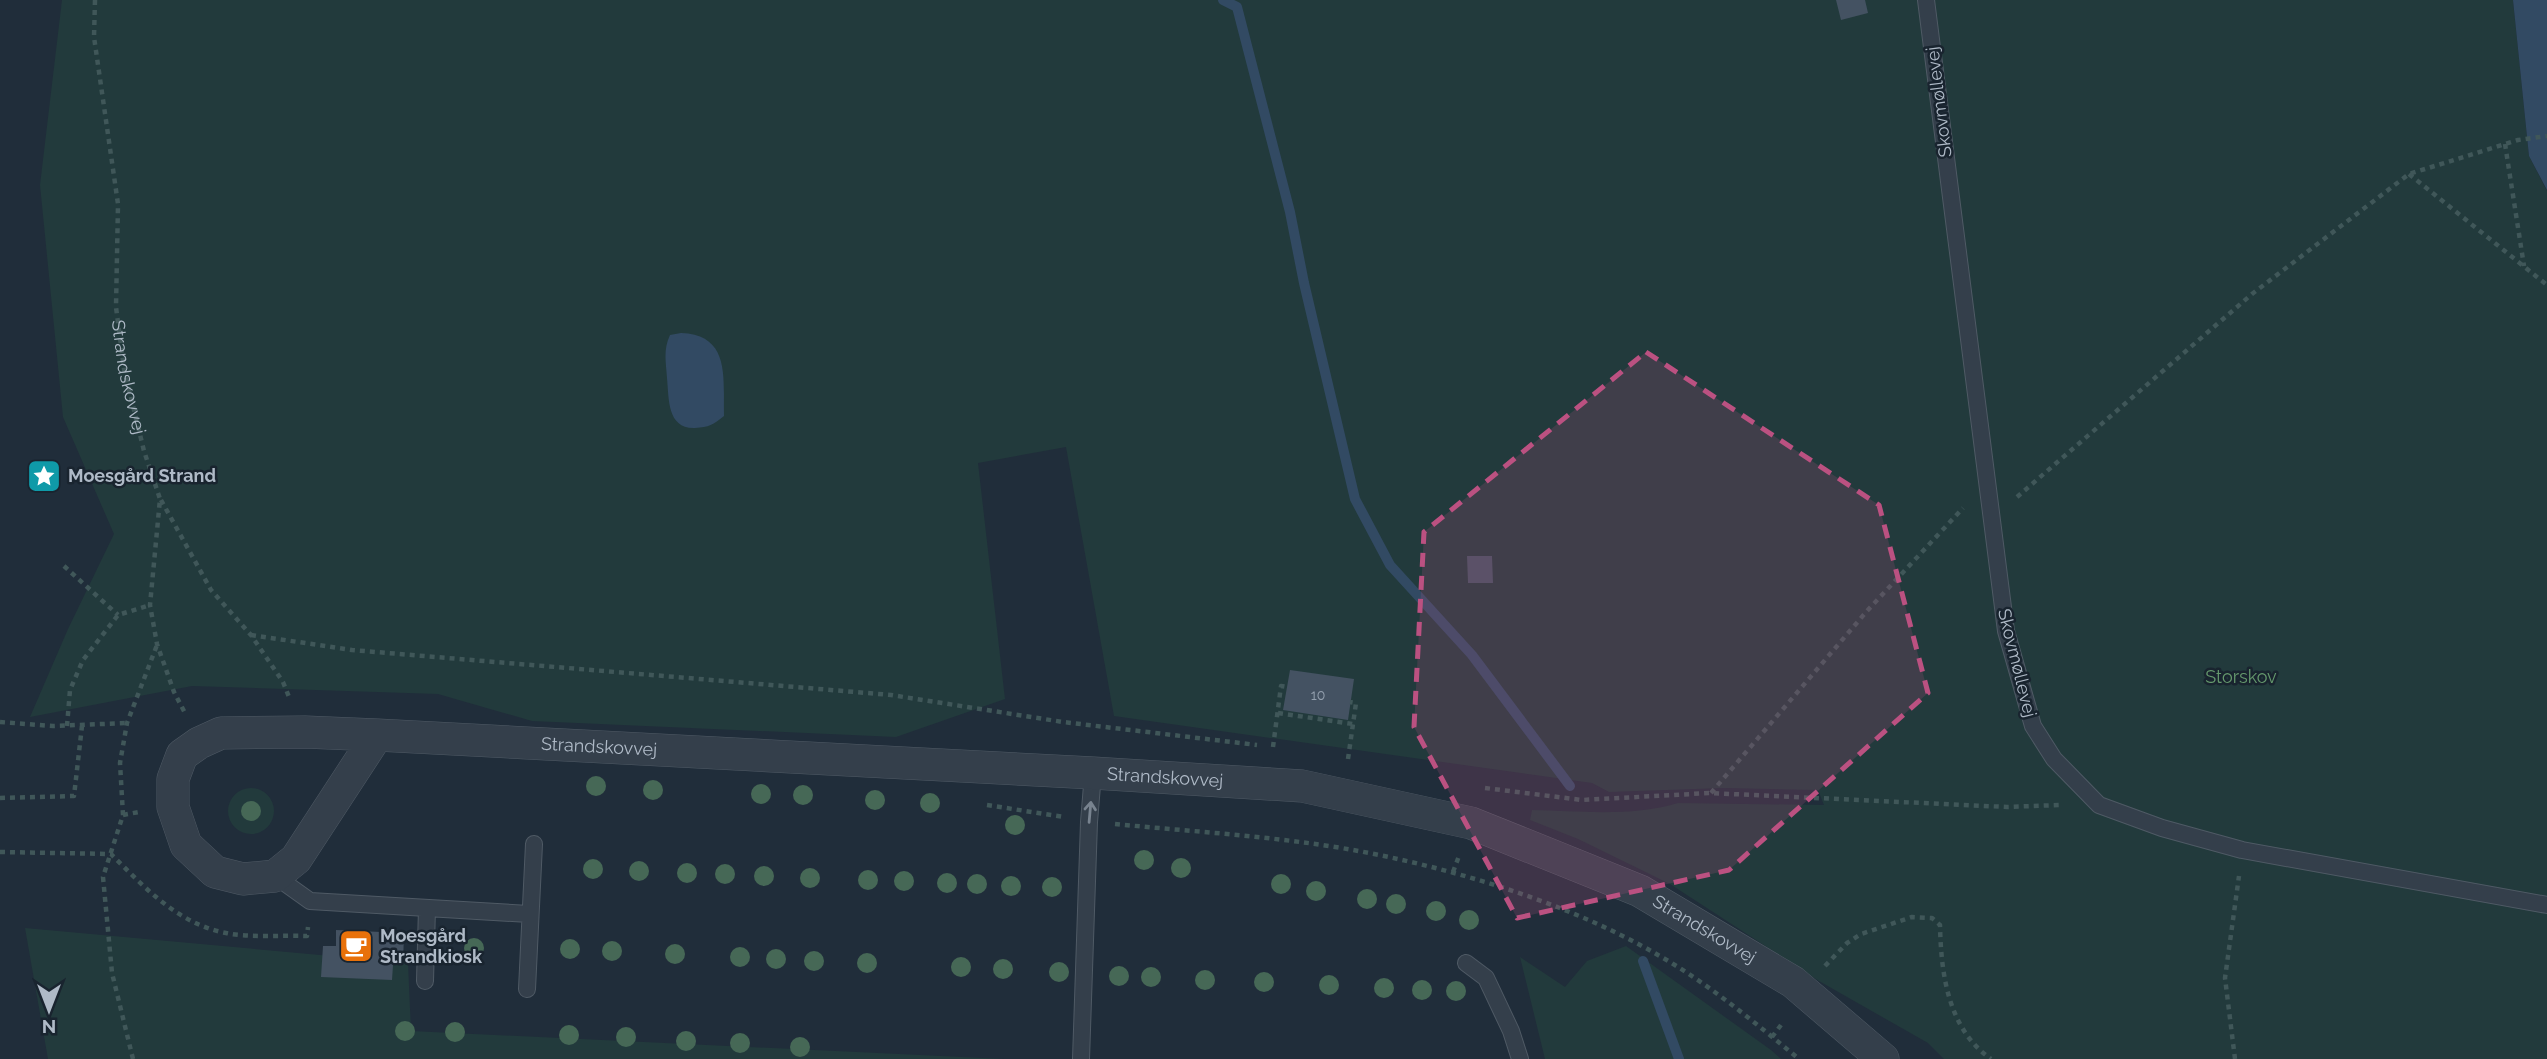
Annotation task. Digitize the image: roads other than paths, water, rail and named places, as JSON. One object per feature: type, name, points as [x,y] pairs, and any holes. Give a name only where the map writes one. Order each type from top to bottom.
[{"type":"street","name":"Strandskovvej","points":[[275,876],[243,879],[215,872],[186,845],[173,807],[173,779],[182,755],[199,743],[221,733],[305,732],[1302,786],[1471,824],[1640,891],[1793,982],[1883,1059]]},
{"type":"street","points":[[275,876],[296,859],[377,735]]},
{"type":"lane","name":"Skovmøllevej","points":[[1926,0],[2006,631],[2033,726],[2054,759],[2099,805],[2162,828],[2242,850],[2547,905]]},
{"type":"lane","points":[[1081,1059],[1093,773]]},
{"type":"lane","points":[[527,989],[534,844]]},
{"type":"lane","points":[[275,876],[310,901],[529,914]]},
{"type":"lane","points":[[425,981],[428,908]]},
{"type":"lane","points":[[1466,963],[1486,978],[1511,1031],[1520,1059]]},
{"type":"water","points":[[2513,0],[2547,0],[2547,190],[2529,156]]},
{"type":"water","points":[[681,333],[709,341],[721,361],[724,416],[707,426],[686,427],[679,424],[671,411],[666,351],[670,335]]},
{"type":"waterway","points":[[1223,0],[1237,7],[1290,212],[1355,499],[1390,565],[1472,655],[1570,786]]},
{"type":"waterway","points":[[1643,961],[1679,1059]]},
{"type":"place","name":"Moesgård Strand","points":[[44,476]]},
{"type":"place","name":"Moesgård Strandkiosk","points":[[356,946]]},
{"type":"park label","name":"Storskov","points":[[2241,677]]}]
